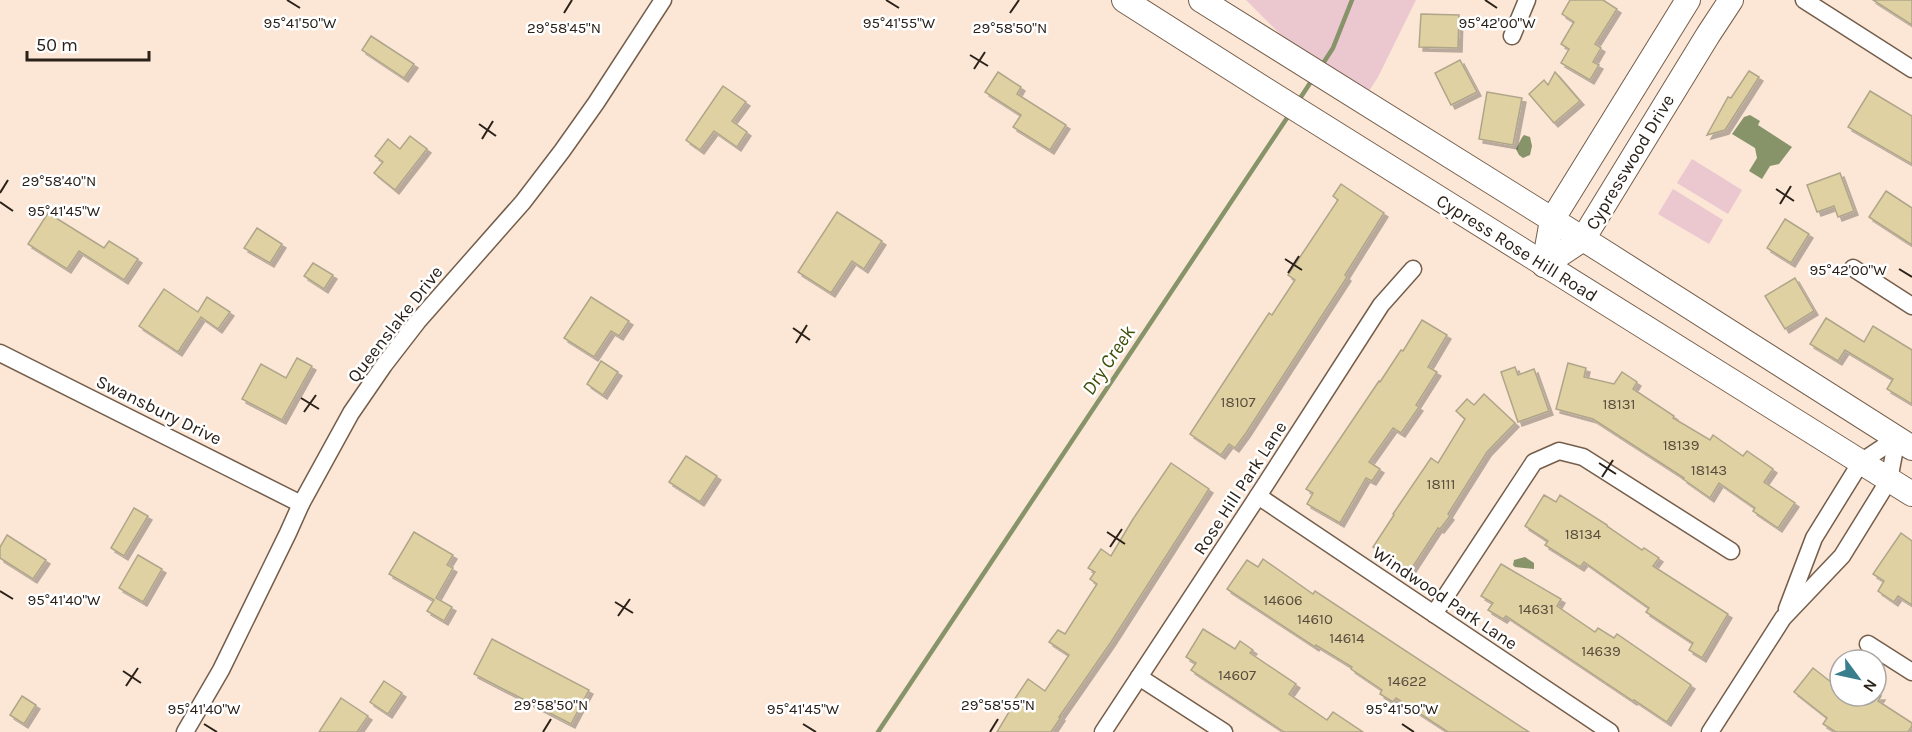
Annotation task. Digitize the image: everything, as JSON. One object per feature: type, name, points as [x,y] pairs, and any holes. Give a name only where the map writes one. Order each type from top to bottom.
[{"type":"main road","name":"Cypress Rose Hill Road","points":[[1124,0],[1912,494]]},
{"type":"main road","points":[[1201,0],[1904,443]]},
{"type":"main road","name":"Cypresswood Drive","points":[[1544,265],[1552,220],[1688,0]]},
{"type":"main road","name":"Cypresswood Drive","points":[[1544,265],[1583,239],[1731,0]]},
{"type":"street","name":"Queenslake Drive","points":[[185,732],[220,670],[301,504],[351,413],[418,321],[523,202],[562,151],[663,0]]},
{"type":"street","points":[[1512,36],[1527,0]]},
{"type":"street","points":[[1804,0],[1912,69]]},
{"type":"street","points":[[1853,268],[1912,306]]},
{"type":"street","name":"Rose Hill Park Lane","points":[[1103,732],[1381,305],[1413,269]]},
{"type":"street","name":"Swansbury Drive","points":[[0,353],[301,504]]},
{"type":"street","points":[[1784,618],[1814,538],[1861,462],[1904,443]]},
{"type":"street","points":[[1710,732],[1784,618],[1842,556],[1890,480],[1904,443]]},
{"type":"street","points":[[1434,614],[1534,462],[1559,451],[1583,457],[1731,551]]},
{"type":"street","name":"Windwood Park Lane","points":[[1258,496],[1610,732]]},
{"type":"street","points":[[1868,644],[1912,672]]},
{"type":"street","points":[[1139,677],[1224,732]]},
{"type":"shaded area","points":[[1246,0],[1416,0],[1369,91],[1283,37]]},
{"type":"shaded area","points":[[1750,115],[1760,121],[1758,125],[1792,147],[1779,164],[1770,166],[1762,179],[1749,171],[1757,158],[1755,148],[1732,134],[1744,117]]},
{"type":"shaded area","points":[[1524,135],[1530,137],[1532,146],[1530,155],[1523,158],[1516,149]]},
{"type":"shaded area","points":[[1692,159],[1742,190],[1728,214],[1677,183]]},
{"type":"shaded area","points":[[1673,189],[1723,220],[1709,244],[1658,214]]},
{"type":"shaded area","points":[[1525,557],[1534,563],[1534,569],[1513,565],[1514,560]]},
{"type":"building","points":[[1570,0],[1603,0],[1617,9],[1595,44],[1601,48],[1593,62],[1599,65],[1590,80],[1561,63],[1569,49],[1561,44],[1574,22],[1562,14]]},
{"type":"building","points":[[1873,0],[1912,0],[1912,25]]},
{"type":"building","points":[[1421,14],[1459,15],[1458,48],[1419,47]]},
{"type":"building","points":[[371,36],[414,64],[404,78],[362,50]]},
{"type":"building","points":[[1460,60],[1477,92],[1451,105],[1435,73]]},
{"type":"building","points":[[1749,71],[1759,77],[1725,130],[1707,135],[1728,97],[1731,98]]},
{"type":"building","points":[[998,72],[1021,87],[1017,94],[1066,125],[1050,150],[1013,127],[1021,115],[985,92]]},
{"type":"building","points":[[1555,72],[1580,101],[1554,123],[1529,94],[1544,80],[1548,85]]},
{"type":"building","points":[[723,86],[746,102],[732,121],[747,132],[737,147],[714,131],[700,150],[686,140]]},
{"type":"building","points":[[1870,91],[1912,116],[1912,164],[1848,127]]},
{"type":"building","points":[[1487,92],[1522,98],[1513,145],[1479,139]]},
{"type":"building","points":[[410,136],[427,149],[395,190],[374,173],[383,162],[375,156],[388,139],[400,149]]},
{"type":"building","points":[[1840,173],[1854,211],[1838,217],[1834,206],[1817,212],[1807,185]]},
{"type":"building","points":[[1341,184],[1384,213],[1345,275],[1347,277],[1246,433],[1235,448],[1229,444],[1221,455],[1190,434],[1269,313],[1272,315],[1295,280],[1288,275],[1338,200],[1333,196]]},
{"type":"building","points":[[1886,191],[1912,208],[1912,245],[1869,217]]},
{"type":"building","points":[[837,212],[882,241],[864,269],[852,261],[831,293],[798,272]]},
{"type":"building","points":[[48,213],[104,248],[109,241],[138,259],[124,280],[79,251],[67,269],[28,244]]},
{"type":"building","points":[[1785,219],[1809,234],[1791,263],[1767,248]]},
{"type":"building","points":[[257,228],[282,244],[270,263],[244,248]]},
{"type":"building","points":[[313,263],[333,275],[324,289],[304,276]]},
{"type":"building","points":[[1795,278],[1814,311],[1785,329],[1765,296]]},
{"type":"building","points":[[164,289],[198,312],[207,297],[230,312],[218,329],[201,317],[178,352],[139,326]]},
{"type":"building","points":[[591,297],[629,321],[619,336],[611,331],[594,357],[564,338]]},
{"type":"building","points":[[1826,318],[1864,342],[1873,326],[1912,350],[1912,404],[1887,389],[1893,379],[1845,350],[1838,361],[1810,344]]},
{"type":"building","points":[[1422,320],[1447,335],[1428,367],[1437,372],[1416,405],[1419,407],[1401,433],[1393,428],[1369,462],[1380,469],[1372,481],[1366,478],[1340,523],[1307,504],[1313,493],[1306,489],[1379,381],[1401,350],[1403,351]]},
{"type":"building","points":[[297,358],[312,366],[282,420],[242,399],[261,364],[286,378]]},
{"type":"building","points":[[601,361],[618,372],[603,395],[587,384]]},
{"type":"building","points":[[1568,363],[1586,368],[1584,377],[1614,384],[1622,372],[1637,382],[1633,389],[1674,416],[1673,418],[1710,440],[1713,435],[1743,456],[1747,451],[1773,469],[1764,482],[1795,503],[1778,528],[1753,511],[1755,508],[1719,483],[1710,498],[1684,478],[1593,419],[1556,409]]},
{"type":"building","points":[[1515,367],[1518,375],[1534,369],[1549,411],[1518,422],[1501,372]]},
{"type":"building","points":[[1484,394],[1515,423],[1487,452],[1448,514],[1450,516],[1440,529],[1438,528],[1410,571],[1373,547],[1431,458],[1438,463],[1465,419],[1456,411],[1467,399],[1474,405]]},
{"type":"building","points":[[686,456],[717,476],[700,502],[669,482]]},
{"type":"building","points":[[1171,463],[1209,489],[1111,642],[1051,732],[997,732],[1012,707],[1010,706],[1028,679],[1045,691],[1069,655],[1049,642],[1058,630],[1065,634],[1097,584],[1090,579],[1095,572],[1088,568],[1101,549],[1111,556]]},
{"type":"building","points":[[1544,495],[1556,502],[1560,495],[1642,550],[1644,548],[1659,558],[1653,566],[1728,614],[1702,658],[1689,650],[1693,643],[1646,612],[1649,608],[1584,562],[1580,567],[1545,545],[1548,541],[1525,526]]},
{"type":"building","points":[[134,508],[148,516],[124,556],[111,548]]},
{"type":"building","points":[[414,532],[453,555],[447,565],[453,568],[436,598],[452,607],[444,621],[427,611],[434,600],[389,574]]},
{"type":"building","points":[[1901,533],[1912,541],[1912,605],[1898,596],[1894,602],[1878,591],[1884,581],[1873,574]]},
{"type":"building","points":[[7,535],[46,560],[33,579],[0,558],[0,547]]},
{"type":"building","points":[[138,555],[162,569],[143,602],[119,588]]},
{"type":"building","points":[[1263,559],[1313,594],[1315,591],[1529,732],[1448,732],[1396,698],[1393,702],[1380,694],[1382,690],[1351,669],[1352,667],[1316,645],[1315,647],[1227,589],[1247,560],[1258,567]]},
{"type":"building","points":[[1501,564],[1561,599],[1557,606],[1595,632],[1598,628],[1614,638],[1617,634],[1691,685],[1667,722],[1506,616],[1503,619],[1488,610],[1493,603],[1481,596]]},
{"type":"building","points":[[1203,629],[1235,649],[1240,641],[1253,650],[1250,653],[1296,684],[1289,694],[1327,720],[1333,712],[1363,732],[1284,732],[1191,670],[1196,663],[1186,657]]},
{"type":"building","points":[[492,639],[589,690],[571,724],[474,674]]},
{"type":"building","points":[[1813,668],[1828,680],[1828,708],[1888,707],[1912,723],[1912,726],[1908,732],[1836,732],[1823,724],[1827,718],[1794,692]]},
{"type":"building","points":[[384,681],[402,693],[388,714],[370,702]]},
{"type":"building","points":[[22,696],[36,705],[24,724],[10,715]]},
{"type":"building","points":[[341,698],[368,716],[357,732],[319,732]]},
{"type":"waterway","name":"Dry Creek","points":[[1322,65],[1333,48],[1352,0]]},
{"type":"waterway","name":"Dry Creek","points":[[1297,103],[1314,77]]},
{"type":"waterway","name":"Dry Creek","points":[[878,732],[1289,115]]}]
